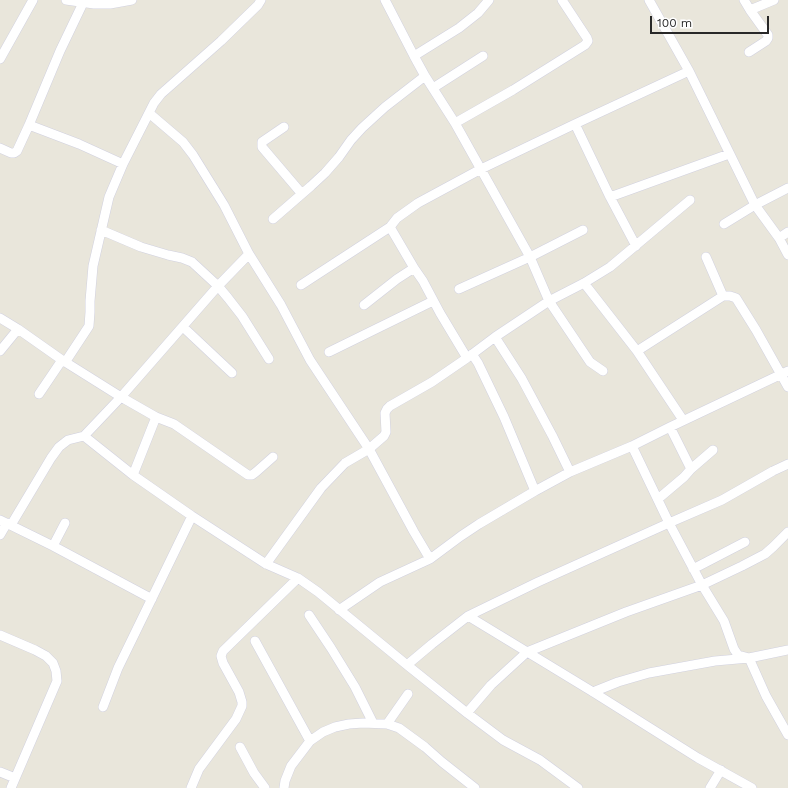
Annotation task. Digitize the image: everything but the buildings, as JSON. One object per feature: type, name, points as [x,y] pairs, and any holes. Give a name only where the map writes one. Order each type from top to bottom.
[{"type":"street","points":[[0,59],[33,0]]},
{"type":"street","points":[[66,0],[83,3],[110,4],[132,0]]},
{"type":"street","points":[[39,394],[89,326],[93,266],[109,197],[123,164],[154,104],[162,94],[258,5],[261,0]]},
{"type":"street","points":[[396,0],[386,2],[425,76],[455,123],[530,257],[550,302],[590,362],[603,371]]},
{"type":"street","points":[[414,56],[459,28],[478,13],[489,0]]},
{"type":"street","points":[[455,123],[585,45],[588,41],[562,0]]},
{"type":"street","points":[[649,0],[689,71],[755,205],[779,238],[788,255]]},
{"type":"street","points":[[744,0],[768,35],[766,41],[749,52]]},
{"type":"street","points":[[750,10],[774,0]]},
{"type":"street","points":[[0,148],[10,153],[17,151],[60,51],[83,3]]},
{"type":"street","points":[[433,88],[483,56]]},
{"type":"street","points":[[301,285],[390,226],[397,218],[418,203],[481,169],[689,71]]},
{"type":"street","points":[[273,219],[324,173],[339,157],[351,140],[385,106],[425,76]]},
{"type":"street","points":[[149,113],[184,142],[193,155],[224,205],[249,254],[281,305],[310,360],[369,449],[430,559]]},
{"type":"street","points":[[575,124],[610,197],[636,246]]},
{"type":"street","points":[[29,125],[79,144],[123,164]]},
{"type":"street","points":[[284,127],[262,142],[262,147],[302,194]]},
{"type":"street","points":[[610,197],[729,154]]},
{"type":"street","points":[[724,224],[755,205],[788,188]]},
{"type":"street","points":[[266,564],[321,488],[345,463],[369,449],[384,436],[386,432],[385,413],[390,406],[432,382],[495,337],[550,302],[610,267],[690,200]]},
{"type":"street","points":[[390,226],[457,342],[484,374],[535,491]]},
{"type":"street","points":[[101,230],[141,247],[192,262],[218,286],[242,316],[269,358]]},
{"type":"street","points":[[459,289],[530,257],[583,230]]},
{"type":"street","points":[[779,238],[788,232]]},
{"type":"street","points":[[0,535],[6,522],[56,451],[68,440],[84,436],[121,397],[218,286],[249,254]]},
{"type":"street","points":[[706,258],[723,296]]},
{"type":"street","points":[[364,304],[414,268]]},
{"type":"street","points":[[584,283],[637,351],[683,420]]},
{"type":"street","points":[[637,351],[723,296],[730,296],[736,298],[785,373],[788,387]]},
{"type":"street","points":[[329,352],[433,301]]},
{"type":"street","points":[[0,318],[121,397],[156,417],[174,424],[248,475],[252,475],[272,457]]},
{"type":"street","points":[[182,327],[232,373]]},
{"type":"street","points":[[0,351],[18,329]]},
{"type":"street","points":[[495,337],[522,378],[552,434],[570,472]]},
{"type":"street","points":[[339,610],[380,582],[430,559],[460,536],[479,524],[570,472],[632,446],[683,420],[785,373]]},
{"type":"street","points":[[133,475],[156,417]]},
{"type":"street","points":[[670,427],[691,469]]},
{"type":"street","points":[[84,436],[133,475],[192,516],[266,564],[298,578],[318,592],[503,740],[540,760],[578,788]]},
{"type":"street","points":[[632,446],[693,569],[724,620],[734,649],[738,655],[749,658]]},
{"type":"street","points":[[658,499],[713,450]]},
{"type":"street","points":[[408,665],[468,616],[538,582],[722,500],[772,471],[788,464]]},
{"type":"street","points":[[103,707],[118,668],[192,516]]},
{"type":"street","points":[[6,522],[152,599]]},
{"type":"street","points":[[53,546],[65,522]]},
{"type":"street","points":[[468,713],[491,685],[526,652],[626,612],[702,584],[742,566],[765,554],[788,532]]},
{"type":"street","points":[[693,569],[744,542]]},
{"type":"street","points":[[191,788],[199,769],[236,718],[242,706],[239,692],[223,663],[221,656],[223,651],[298,578]]},
{"type":"street","points":[[309,615],[355,687],[373,723]]},
{"type":"street","points":[[468,616],[698,758],[752,788]]},
{"type":"street","points":[[0,635],[46,656],[53,663],[56,671],[56,681],[11,788]]},
{"type":"street","points":[[255,641],[310,741]]},
{"type":"street","points":[[593,692],[618,682],[649,673],[715,661],[749,658],[788,650]]},
{"type":"street","points":[[749,658],[766,696],[786,726],[788,735]]},
{"type":"street","points":[[387,724],[408,694]]},
{"type":"street","points":[[284,788],[291,766],[310,741],[323,732],[335,727],[349,724],[373,723],[387,724],[399,728],[410,735],[475,788]]},
{"type":"street","points":[[240,747],[254,773],[265,788]]},
{"type":"street","points":[[710,788],[721,770]]},
{"type":"street","points":[[0,772],[15,778]]}]
